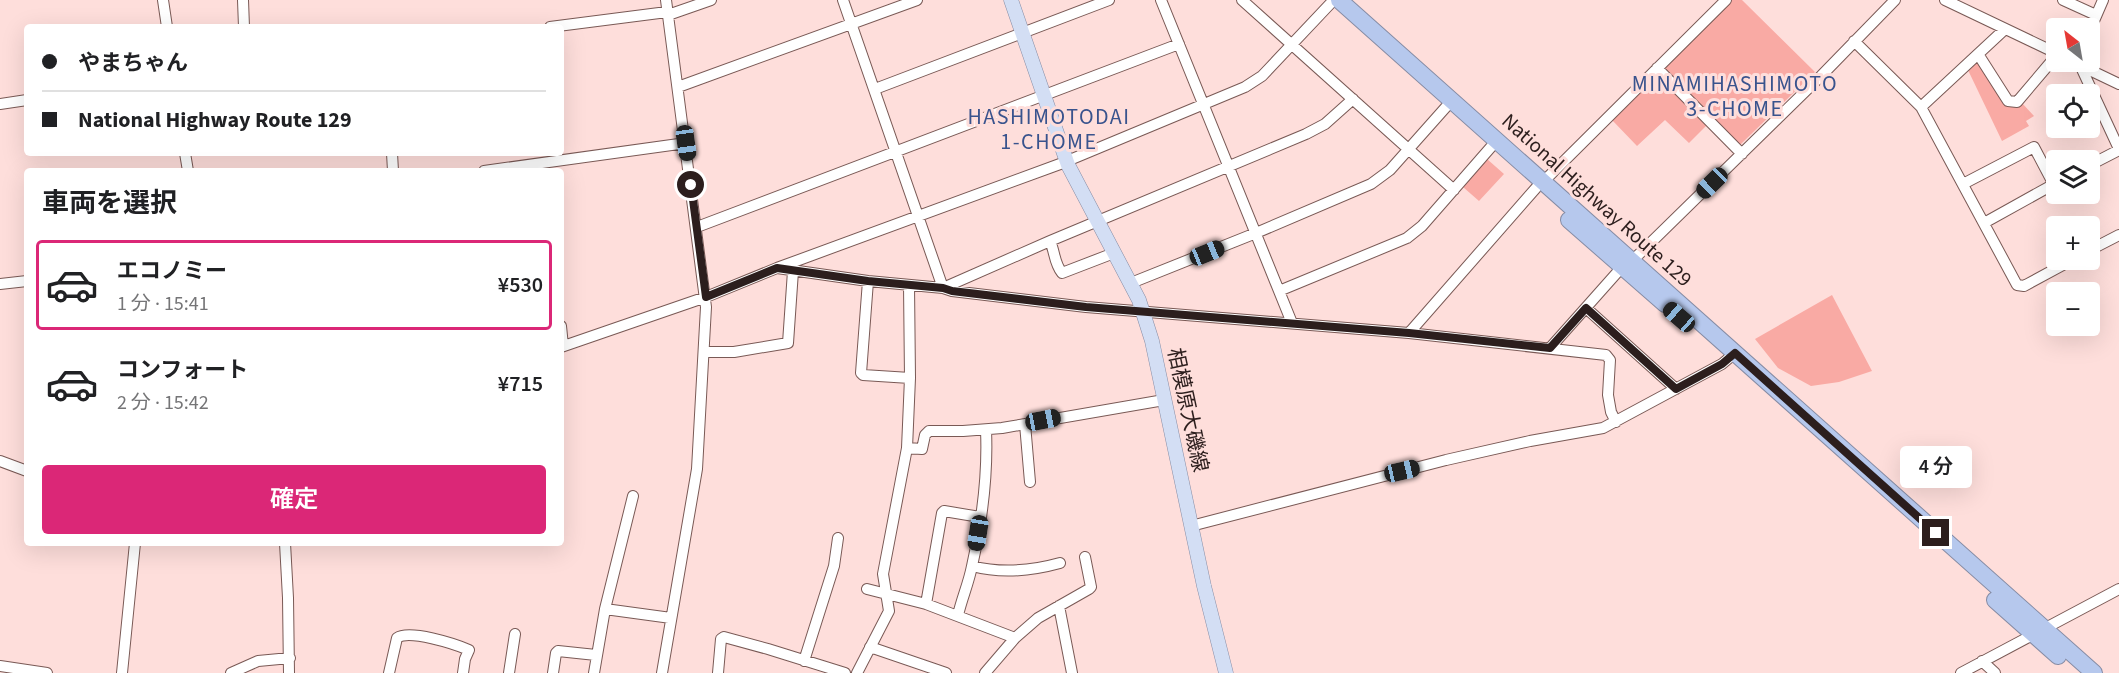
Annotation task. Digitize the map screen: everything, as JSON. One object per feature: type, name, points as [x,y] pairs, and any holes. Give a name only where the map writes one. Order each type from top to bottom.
[{"type":"highway","name":"National Highway Route 129","points":[[1332,1],[1491,147],[1540,185]]},
{"type":"highway","name":"National Highway Route 129","points":[[1332,1],[2038,631],[2078,673]]},
{"type":"highway","name":"National Highway Route 129","points":[[2038,631],[2094,673]]},
{"type":"main road","name":"相模原大磯線","points":[[1011,0],[1067,162],[1131,283],[1143,311],[1152,341],[1216,641],[1226,673]]},
{"type":"street","points":[[163,0],[167,24]]},
{"type":"street","points":[[243,0],[244,24]]},
{"type":"street","points":[[564,25],[711,0]]},
{"type":"street","points":[[843,0],[943,288]]},
{"type":"street","points":[[678,87],[917,0]]},
{"type":"street","points":[[875,89],[1109,0]]},
{"type":"street","points":[[1161,0],[1292,323]]},
{"type":"street","points":[[1242,0],[1454,190]]},
{"type":"street","points":[[1409,333],[1540,185],[1726,0]]},
{"type":"street","points":[[1550,348],[1627,264],[1742,154],[1895,0]]},
{"type":"street","points":[[1945,0],[2046,50]]},
{"type":"street","points":[[2063,0],[2096,15]]},
{"type":"street","points":[[2095,18],[2103,0]]},
{"type":"street","points":[[564,345],[706,297],[777,268],[1067,162],[1204,105],[1254,82],[1293,45],[1332,1]]},
{"type":"street","points":[[662,673],[697,469],[706,297],[667,9]]},
{"type":"street","points":[[1921,107],[2005,29]]},
{"type":"street","points":[[1854,41],[1921,107],[2018,285],[2024,286],[2054,270]]},
{"type":"street","points":[[697,227],[1179,44]]},
{"type":"street","points":[[1978,54],[2008,101],[2014,103],[2046,67]]},
{"type":"street","points":[[1658,68],[1742,154]]},
{"type":"street","points":[[2080,72],[2119,149],[2100,159]]},
{"type":"street","points":[[2094,72],[2119,84]]},
{"type":"street","points":[[943,288],[1317,129],[1353,99]]},
{"type":"street","points":[[0,104],[24,100]]},
{"type":"street","points":[[1131,283],[1371,184],[1390,170],[1446,107]]},
{"type":"street","points":[[531,168],[686,143]]},
{"type":"street","points":[[1280,291],[1407,238],[1422,226],[1491,147]]},
{"type":"street","points":[[1963,184],[2034,147],[2046,168]]},
{"type":"street","points":[[1984,223],[2046,189]]},
{"type":"street","points":[[2100,245],[2119,235]]},
{"type":"street","points":[[1050,241],[1053,247],[1052,252],[1062,273],[1114,253]]},
{"type":"street","points":[[777,268],[868,281],[943,288],[1035,302],[1409,333],[1608,356],[1610,360],[1608,395],[1611,412],[1616,422]]},
{"type":"street","points":[[704,352],[734,352],[788,343],[793,271]]},
{"type":"street","points":[[0,284],[24,281]]},
{"type":"street","points":[[868,281],[861,373],[910,378]]},
{"type":"street","points":[[857,673],[889,611],[883,574],[907,448],[910,378],[909,285]]},
{"type":"street","points":[[1586,308],[1676,389]]},
{"type":"street","points":[[1191,526],[1380,476],[1530,441],[1602,428],[1732,357]]},
{"type":"street","points":[[907,448],[922,449],[925,435],[929,430],[986,430],[1164,400]]},
{"type":"street","points":[[1025,424],[1030,482]]},
{"type":"street","points":[[958,615],[972,566],[980,517],[986,466],[986,430]]},
{"type":"street","points":[[0,461],[24,470]]},
{"type":"street","points":[[594,673],[605,609],[633,496]]},
{"type":"street","points":[[926,604],[942,513],[944,511],[980,517]]},
{"type":"street","points":[[804,661],[834,566],[838,538]]},
{"type":"street","points":[[122,673],[135,546]]},
{"type":"street","points":[[285,546],[289,673]]},
{"type":"street","points":[[985,673],[1015,638],[1041,615],[1086,592],[1091,587],[1085,557]]},
{"type":"street","points":[[972,566],[994,571],[1035,570],[1060,563]]},
{"type":"street","points":[[867,589],[926,604],[1015,638]]},
{"type":"street","points":[[1961,673],[2119,589]]},
{"type":"street","points":[[1059,606],[1072,673]]},
{"type":"street","points":[[605,609],[671,618]]},
{"type":"street","points":[[509,673],[515,634]]},
{"type":"street","points":[[389,673],[397,638],[401,635],[455,644],[469,650],[463,673]]},
{"type":"street","points":[[718,673],[721,639],[724,638],[845,673]]},
{"type":"street","points":[[870,647],[946,673]]},
{"type":"street","points":[[553,673],[558,651],[596,655]]},
{"type":"street","points":[[231,673],[258,661],[290,658]]},
{"type":"street","points":[[1982,661],[1995,673]]},
{"type":"street","points":[[0,666],[47,673]]},
{"type":"shaded area","points":[[1732,0],[1742,0],[1815,72],[1740,145],[1737,145],[1664,68]]},
{"type":"shaded area","points":[[1976,59],[2007,103],[2021,102],[2034,116],[2026,121],[2029,126],[2002,141],[1967,68]]},
{"type":"shaded area","points":[[1658,74],[1708,124],[1689,143],[1665,120],[1637,146],[1612,120]]},
{"type":"shaded area","points":[[1487,159],[1504,174],[1479,201],[1463,187]]},
{"type":"shaded area","points":[[1832,295],[1872,371],[1839,382],[1811,386],[1778,368],[1755,339]]},
{"type":"district","name":"MINAMIHASHIMOTO 3-CHOME","points":[[1735,96]]},
{"type":"district","name":"HASHIMOTODAI 1-CHOME","points":[[1049,128]]},
{"type":"route","points":[[691,185],[706,297],[777,268],[868,281],[943,288],[1035,302],[1409,333],[1550,348],[1586,308],[1676,389],[1722,364],[1735,353],[1936,533]]}]
